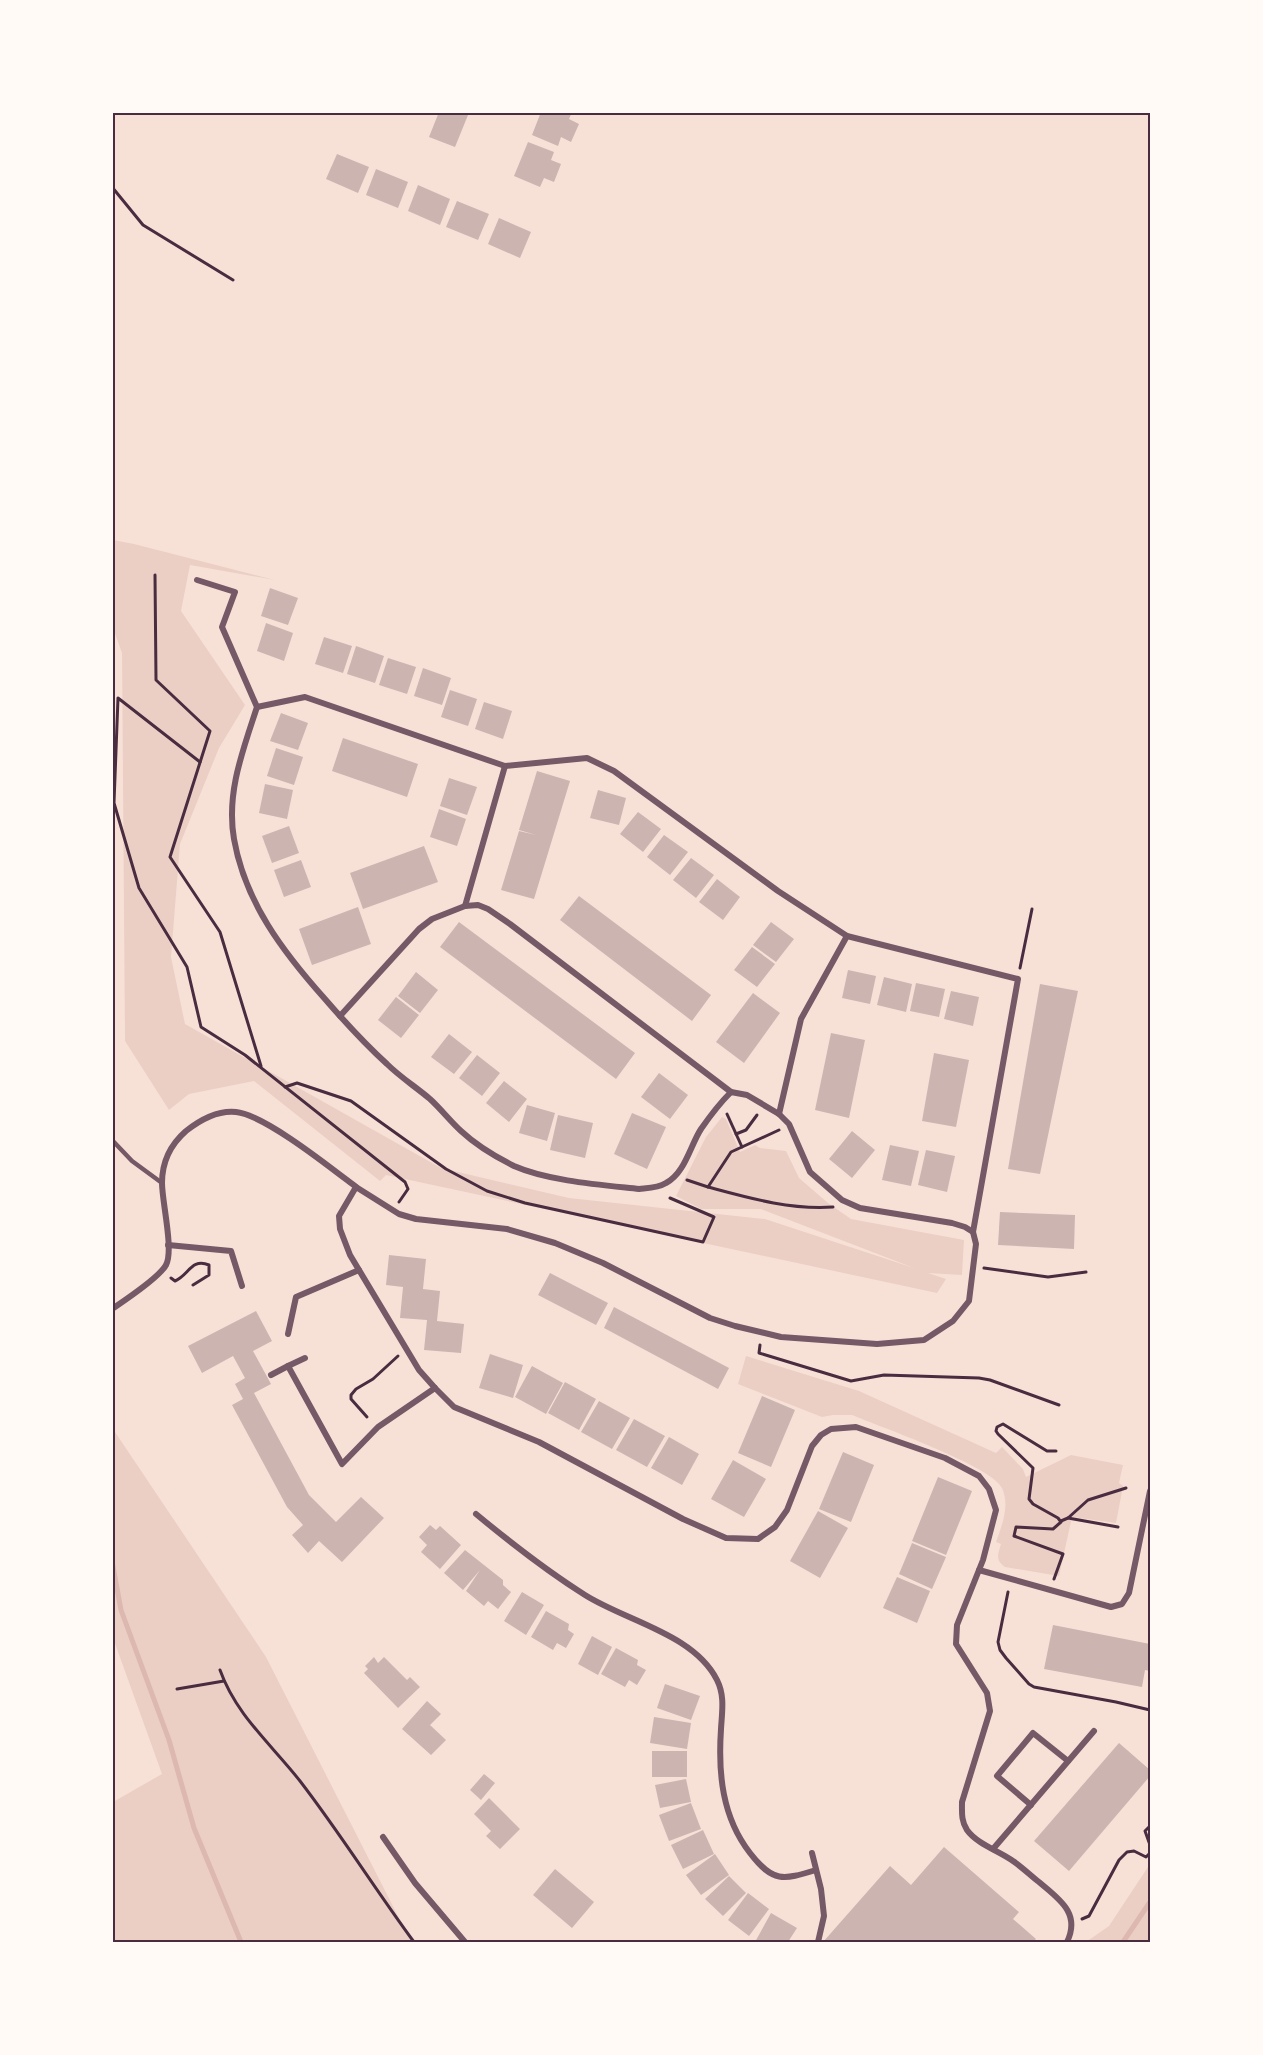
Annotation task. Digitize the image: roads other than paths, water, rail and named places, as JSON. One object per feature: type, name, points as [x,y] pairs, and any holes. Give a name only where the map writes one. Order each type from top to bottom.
[{"type":"street","points":[[198,580],[235,592],[222,627],[257,706],[236,769],[233,792],[234,838],[244,879],[260,914],[295,966],[388,1065],[432,1100],[463,1133],[515,1166],[538,1175],[639,1189],[665,1184],[680,1170],[701,1129],[722,1100],[731,1092]]},
{"type":"street","points":[[112,1309],[139,1291],[166,1265],[168,1245],[162,1183],[165,1159],[177,1139],[198,1122],[214,1114],[237,1112],[261,1121],[399,1214],[416,1219],[507,1229],[555,1243],[603,1263],[710,1318],[735,1326],[781,1337],[877,1344],[924,1340],[952,1321],[969,1301],[976,1244],[973,1232],[1018,979],[847,936],[778,891],[614,771],[587,758],[505,766],[305,697],[257,706]]},
{"type":"street","points":[[465,906],[505,766]]},
{"type":"street","points":[[340,1016],[419,929],[432,920],[465,906],[478,905],[488,909],[731,1092],[747,1095],[779,1114],[789,1124],[810,1173],[842,1200],[860,1208],[952,1223],[973,1232]]},
{"type":"street","points":[[779,1114],[801,1019],[847,936]]},
{"type":"street","points":[[356,1187],[339,1216],[340,1229],[350,1255],[419,1371],[435,1388],[454,1407],[539,1442],[683,1519],[726,1538],[758,1539],[775,1527],[787,1510],[812,1446],[821,1434],[831,1429],[856,1427],[945,1458],[979,1476],[989,1489],[996,1510],[979,1570],[957,1624],[956,1644],[987,1693],[990,1711],[962,1802],[962,1817],[967,1830],[978,1840],[1014,1861],[1062,1902],[1071,1917],[1072,1931],[1067,1942]]},
{"type":"street","points":[[168,1245],[231,1251],[242,1286]]},
{"type":"street","points":[[288,1334],[296,1297],[359,1270]]},
{"type":"street","points":[[271,1375],[305,1358]]},
{"type":"street","points":[[288,1366],[342,1464],[378,1426],[435,1388]]},
{"type":"street","points":[[979,1570],[1111,1607],[1122,1604],[1129,1593],[1150,1491]]},
{"type":"street","points":[[476,1514],[529,1557],[587,1597],[681,1643],[702,1659],[717,1679],[723,1699],[720,1773],[726,1810],[742,1843],[760,1866],[776,1877],[792,1877],[816,1870]]},
{"type":"street","points":[[993,1849],[1094,1731]]},
{"type":"street","points":[[1031,1805],[997,1776],[1033,1733],[1068,1761]]},
{"type":"street","points":[[383,1837],[415,1883],[465,1942]]},
{"type":"street","points":[[813,1853],[824,1916],[818,1942]]},
{"type":"lane","points":[[112,1140],[132,1161],[162,1183]]},
{"type":"waterway","points":[[112,1561],[121,1610],[169,1740],[194,1828],[241,1942]]},
{"type":"waterway","points":[[1123,1942],[1150,1902]]}]
